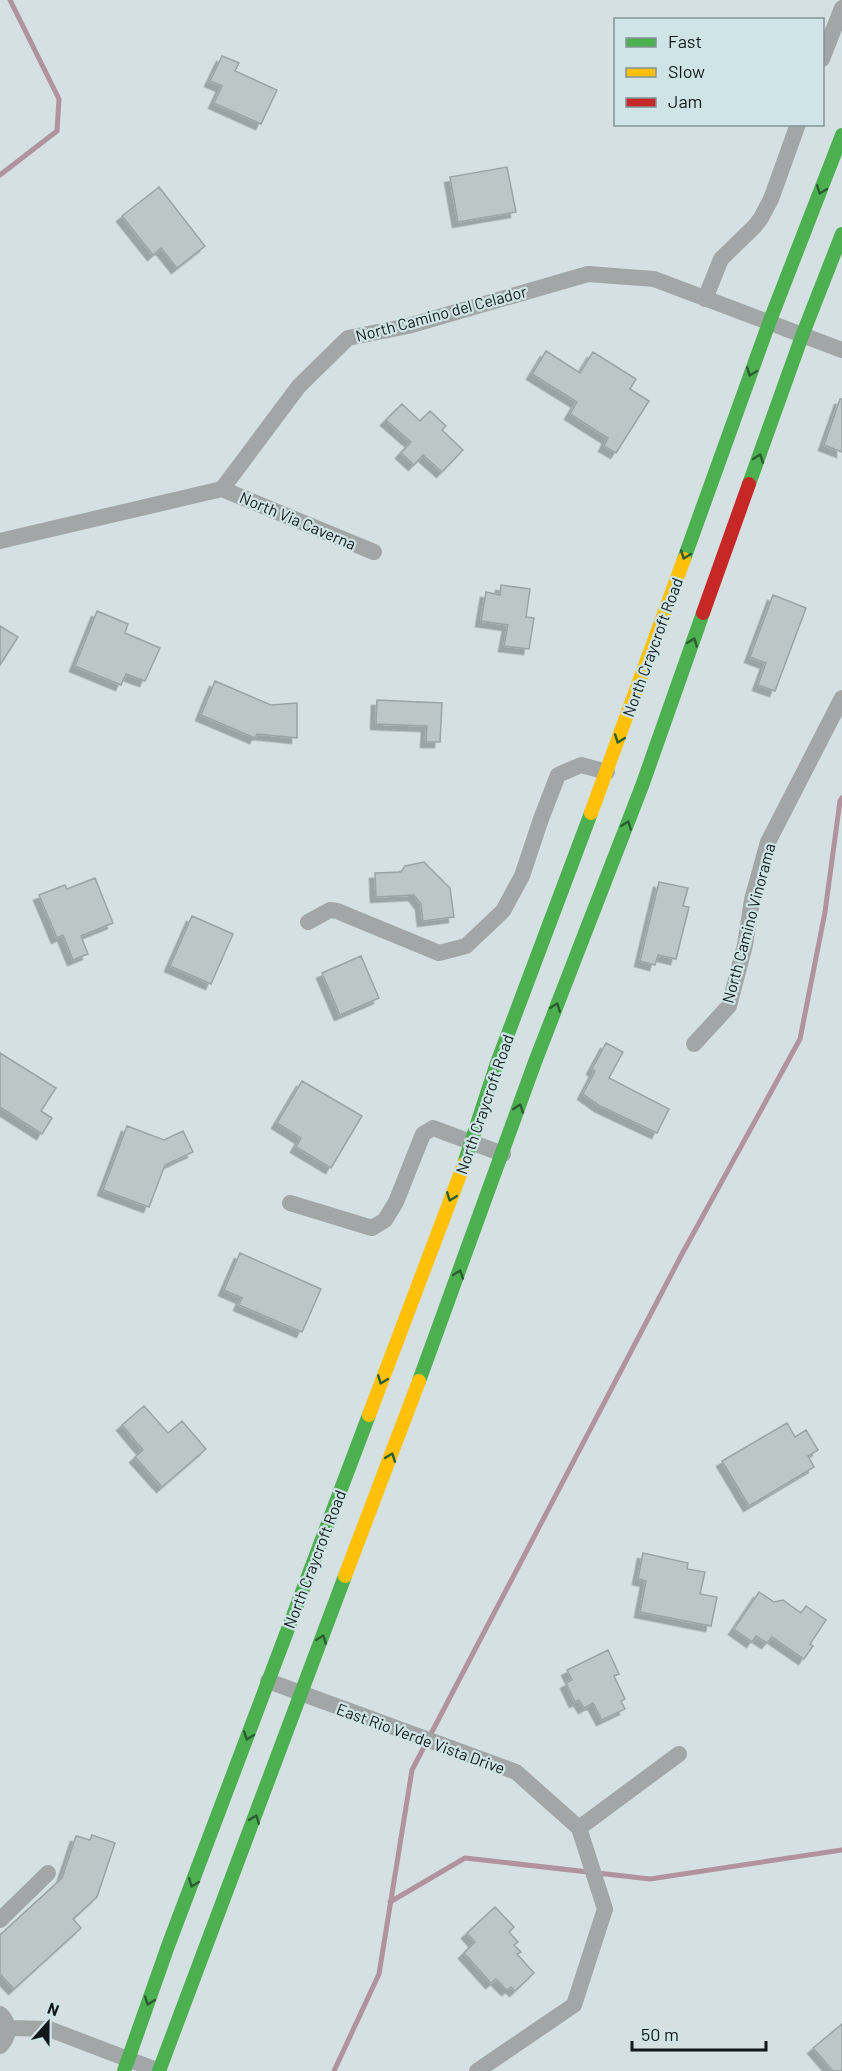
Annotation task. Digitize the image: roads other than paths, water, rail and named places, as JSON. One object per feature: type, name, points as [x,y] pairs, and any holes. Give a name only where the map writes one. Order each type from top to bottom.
[{"type":"main road","name":"North Craycroft Road","points":[[126,2065],[268,1681],[472,1143],[497,1063],[607,772],[769,323],[842,135]]},
{"type":"main road","name":"North Craycroft Road","points":[[159,2071],[302,1694],[535,1062],[642,786],[802,336],[842,234]]},
{"type":"street","points":[[824,54],[842,9]]},
{"type":"street","points":[[705,299],[721,259],[761,218],[771,199],[797,126]]},
{"type":"street","name":"North Camino del Celador","points":[[222,489],[299,386],[348,338],[408,326],[588,274],[654,279],[842,350]]},
{"type":"street","points":[[0,541],[222,489]]},
{"type":"street","name":"North Via Caverna","points":[[222,489],[374,552]]},
{"type":"street","name":"North Camino Vinorama","points":[[694,1044],[729,1006],[745,945],[752,900],[768,842],[842,698]]},
{"type":"street","points":[[308,922],[330,910],[338,911],[439,952],[466,946],[503,911],[522,876],[558,775],[581,765],[607,772]]},
{"type":"street","points":[[291,1203],[372,1228],[385,1220],[396,1202],[423,1134],[433,1128],[503,1154]]},
{"type":"street","name":"East Rio Verde Vista Drive","points":[[268,1681],[516,1772],[579,1827]]},
{"type":"street","points":[[477,2071],[573,2005],[605,1909],[579,1827],[679,1754]]},
{"type":"street","points":[[0,1920],[48,1873]]},
{"type":"street","points":[[0,2046],[8,2036],[4,2021],[49,2030],[126,2065],[159,2071]]},
{"type":"waterway","points":[[0,175],[57,131],[59,99],[10,0]]},
{"type":"waterway","points":[[334,2071],[379,1974],[412,1770],[682,1254],[800,1039],[825,912],[842,798]]},
{"type":"waterway","points":[[390,1902],[465,1858],[650,1879],[842,1850]]}]
